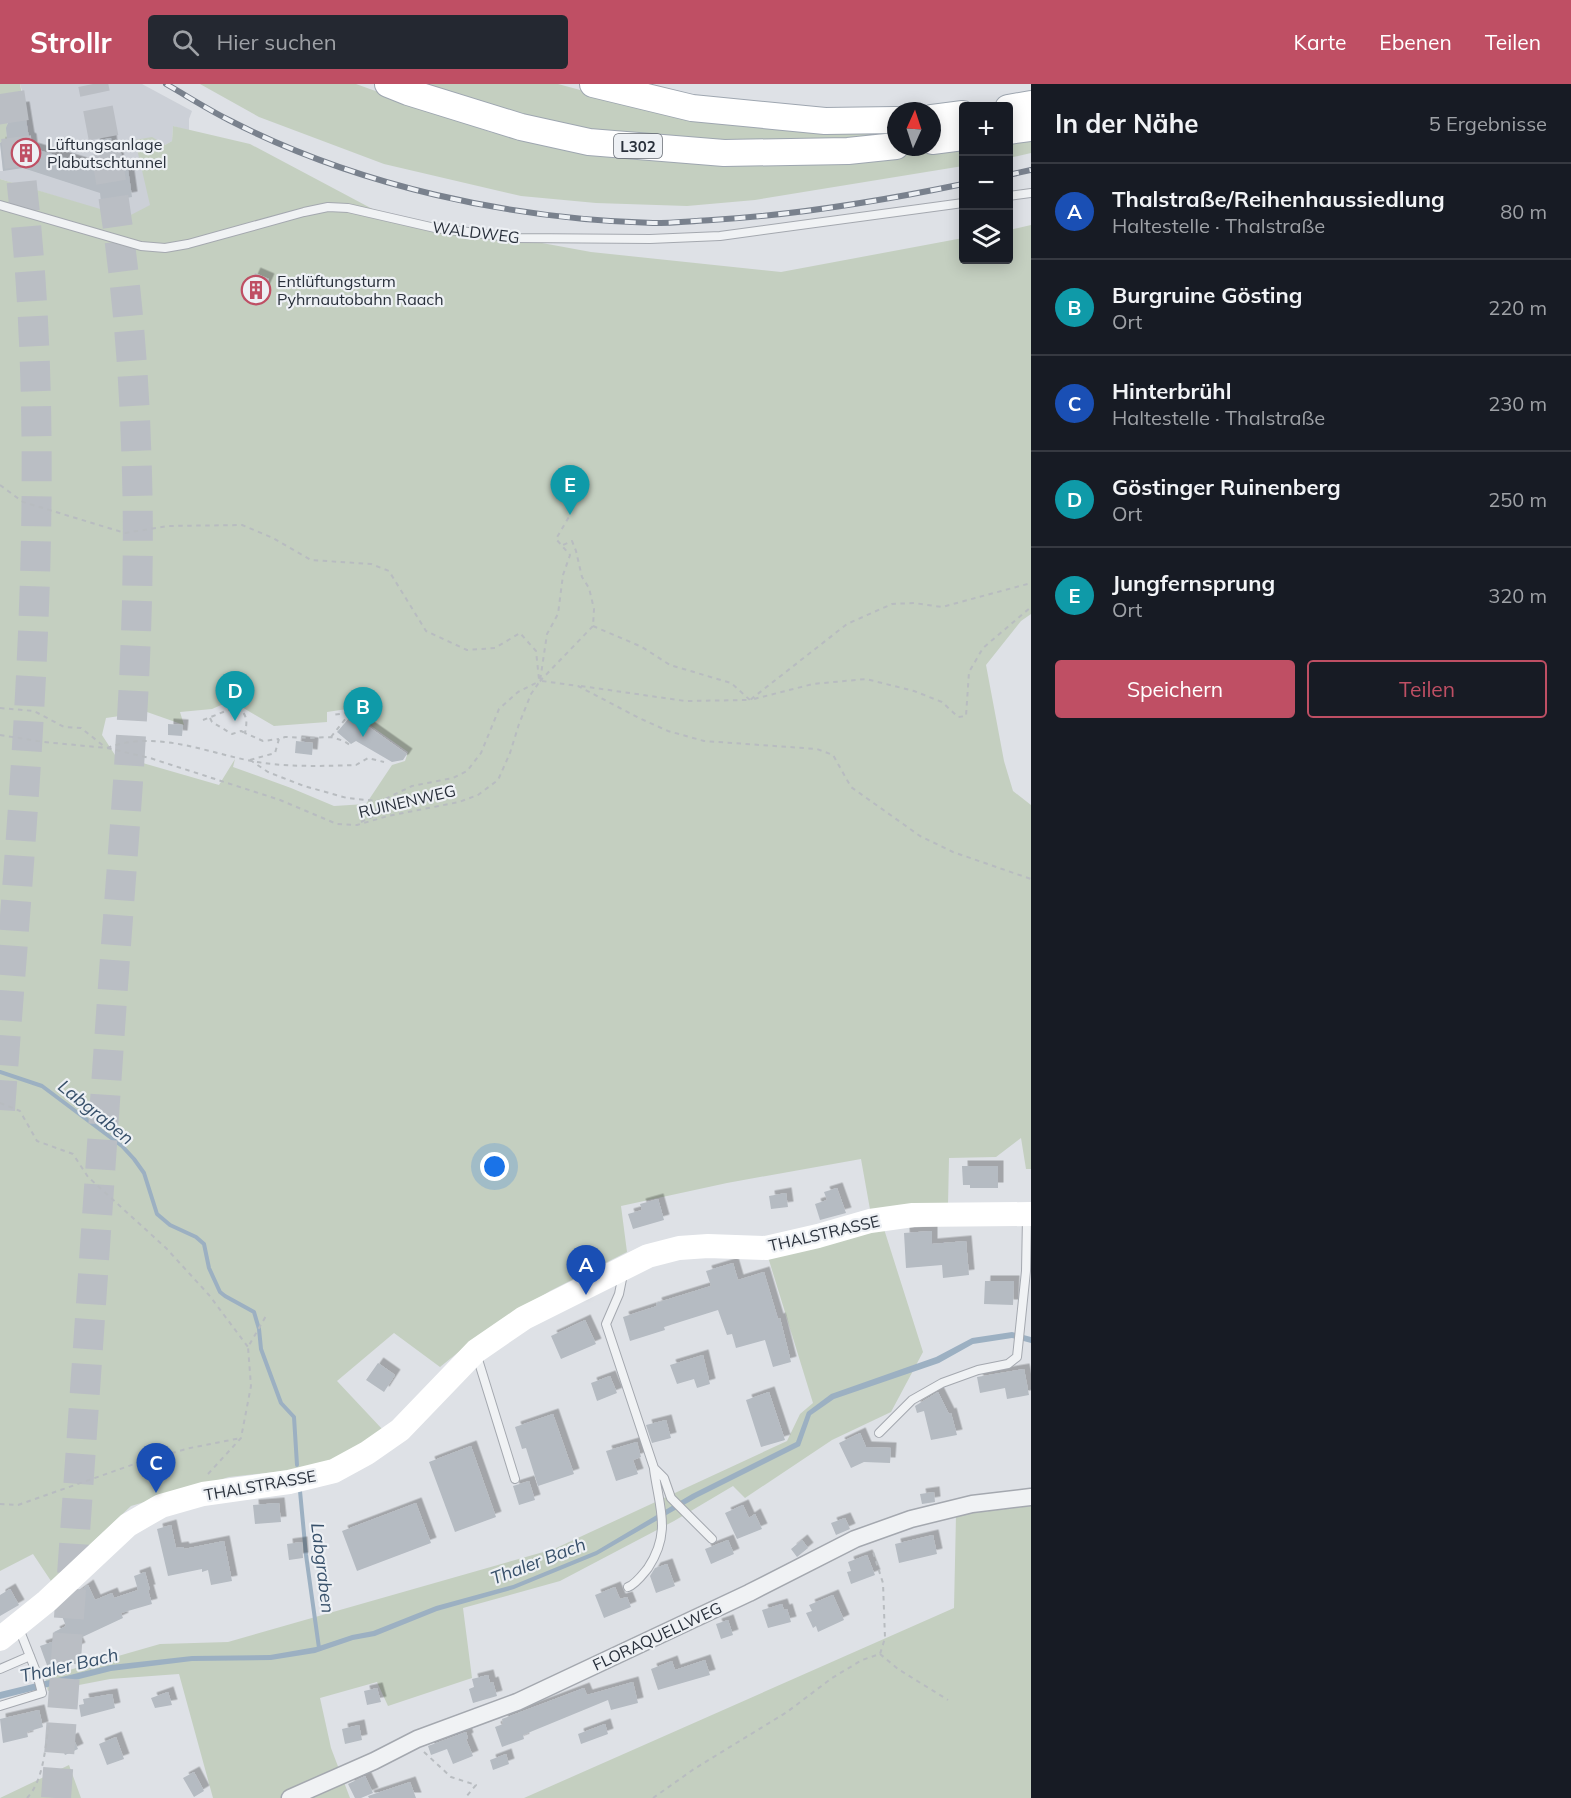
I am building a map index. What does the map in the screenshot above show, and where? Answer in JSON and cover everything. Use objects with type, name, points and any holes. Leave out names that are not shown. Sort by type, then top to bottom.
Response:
[{"type":"main road","name":"L302","points":[[388,84],[520,127],[589,141],[724,153],[848,152],[887,147]]},
{"type":"main road","points":[[592,84],[692,108],[825,121],[887,120]]},
{"type":"main road","points":[[1013,107],[1031,105]]},
{"type":"main road","points":[[941,117],[959,115]]},
{"type":"main road","points":[[1013,130],[1031,128]]},
{"type":"main road","points":[[941,140],[959,138]]},
{"type":"main road","name":"THALSTRASSE","points":[[9,1633],[47,1601],[128,1525],[161,1506],[203,1494],[312,1477],[334,1471],[367,1453],[400,1430],[476,1352],[524,1318],[648,1256],[679,1248],[708,1246],[766,1248],[870,1221],[913,1215],[1029,1214]]},
{"type":"street","name":"FLORAQUELLWEG","points":[[290,1798],[374,1761],[417,1739],[517,1702],[868,1534],[911,1518],[972,1504],[1031,1497]]},
{"type":"lane","points":[[1013,195],[1031,193]]},
{"type":"lane","name":"WALDWEG","points":[[0,205],[141,246],[165,248],[230,234],[328,207],[348,208],[435,228],[517,237],[650,239],[720,236],[959,204]]},
{"type":"lane","name":"THALSTRASSE","points":[[879,1433],[912,1400],[942,1383],[978,1370],[1008,1364],[1017,1357],[1029,1214]]},
{"type":"lane","points":[[624,1267],[619,1294],[606,1324],[654,1468],[664,1528],[656,1556],[632,1586],[628,1587]]},
{"type":"lane","points":[[476,1352],[515,1479]]},
{"type":"lane","points":[[654,1468],[664,1478],[671,1498],[712,1539]]},
{"type":"lane","points":[[657,1492],[668,1489]]},
{"type":"lane","name":"THALSTRASSE","points":[[0,1706],[42,1693],[30,1656],[9,1633]]},
{"type":"lane","points":[[0,1669],[30,1656]]},
{"type":"path","points":[[0,485],[24,502],[125,533],[168,526],[242,525],[273,538],[311,560],[370,564],[380,567],[388,571],[426,631],[467,650],[495,648],[520,633],[536,651],[540,681]]},
{"type":"path","points":[[540,681],[548,634],[558,614],[562,575],[570,555],[556,538],[570,515]]},
{"type":"path","points":[[250,759],[268,772],[303,786],[347,798],[381,801],[412,786],[453,778],[467,771],[481,753],[499,709],[518,692],[540,681],[593,626],[594,609],[589,588],[582,577],[576,550],[572,541],[562,546]]},
{"type":"path","points":[[750,700],[847,624],[892,604],[914,603],[942,607],[1031,583]]},
{"type":"path","points":[[540,681],[685,701],[750,700],[813,684],[866,679],[914,691],[942,702],[958,717],[966,716],[969,672],[983,648],[1031,607]]},
{"type":"path","points":[[593,626],[642,647],[670,665],[731,683],[750,700]]},
{"type":"path","name":"RUINENWEG","points":[[107,748],[150,758],[280,800],[337,824],[357,825],[388,816],[459,802],[478,795],[498,780],[531,694],[540,681]]},
{"type":"path","points":[[578,686],[639,718],[704,741],[817,748],[833,755],[851,787],[920,836],[953,852],[1031,879]]},
{"type":"path","points":[[0,708],[34,711],[64,727],[81,728],[107,748]]},
{"type":"path","points":[[203,720],[239,708],[247,718],[245,733]]},
{"type":"path","points":[[331,736],[347,717],[346,713],[332,715]]},
{"type":"path","points":[[210,718],[212,722],[232,734],[241,731],[263,741],[285,737],[331,736],[350,745]]},
{"type":"path","points":[[0,735],[107,748],[122,743],[162,740],[264,763],[356,765],[369,758],[384,762]]},
{"type":"path","points":[[250,759],[275,753],[279,739]]},
{"type":"path","points":[[357,825],[372,817],[381,801]]},
{"type":"path","points":[[0,1103],[20,1111],[37,1141],[73,1154],[88,1177],[166,1248],[209,1295],[248,1347],[251,1386],[241,1438],[205,1477]]},
{"type":"path","points":[[248,1347],[266,1316]]},
{"type":"path","points":[[0,1504],[18,1505],[143,1461],[190,1448],[241,1438]]},
{"type":"path","points":[[868,1534],[883,1583],[885,1638],[880,1654]]},
{"type":"path","points":[[880,1654],[898,1669],[948,1700]]},
{"type":"path","points":[[653,1798],[694,1769],[787,1712],[832,1678],[862,1660],[880,1654]]},
{"type":"path","points":[[27,1798],[32,1793],[43,1765],[49,1724]]},
{"type":"path","points":[[417,1739],[426,1755],[451,1777],[476,1785],[465,1798]]},
{"type":"shaded area","points":[[20,84],[142,84],[192,111],[189,131],[173,126],[172,141],[165,145],[150,206],[127,218],[0,179],[0,171],[3,171],[0,143],[7,139],[8,109],[24,97]]},
{"type":"green space","points":[[0,84],[20,84],[24,107],[8,109],[7,139],[0,143]]},
{"type":"green space","points":[[200,84],[356,84],[490,132],[615,158],[723,165],[821,161],[887,154],[941,156],[941,149],[959,147],[959,167],[755,200],[687,206],[596,203],[521,196],[384,164],[259,117]]},
{"type":"green space","points":[[420,84],[558,84],[658,111],[887,127],[887,138],[749,146],[609,133],[519,117]]},
{"type":"green space","points":[[173,126],[250,144],[380,213],[591,252],[781,272],[959,239],[959,264],[1013,264],[1013,229],[1031,225],[1031,614],[1021,621],[986,665],[1004,761],[1013,791],[1031,805],[1031,1169],[1026,1169],[1021,1138],[996,1157],[949,1158],[948,1205],[871,1215],[861,1159],[727,1183],[621,1206],[627,1252],[550,1291],[476,1338],[440,1367],[394,1333],[337,1381],[383,1430],[341,1457],[304,1469],[229,1477],[131,1506],[51,1581],[33,1554],[0,1571],[0,179],[127,217],[150,205],[135,140],[152,137],[165,145],[172,141]],"holes":[[[228,702],[235,703],[274,726],[327,722],[327,712],[347,709],[408,752],[405,761],[392,765],[366,804],[334,806],[233,767],[235,759],[219,785],[115,755],[102,735],[106,718],[147,712],[184,725],[180,712],[212,709]]]},
{"type":"green space","points":[[1031,137],[1031,153],[1013,157],[1013,139]]},
{"type":"green space","points":[[884,1229],[923,1352],[891,1412],[832,1440],[745,1498],[733,1486],[674,1521],[560,1581],[463,1608],[472,1678],[388,1706],[377,1682],[320,1698],[331,1748],[350,1798],[213,1798],[179,1674],[110,1679],[48,1691],[45,1677],[160,1644],[228,1642],[554,1549],[787,1441],[800,1414],[813,1403],[768,1257]]},
{"type":"green space","points":[[1031,1506],[1031,1798],[524,1798],[954,1608],[956,1515]]},
{"type":"green space","points":[[69,1765],[81,1798],[0,1798]]},
{"type":"water","points":[[1012,1332],[1031,1337],[1031,1343],[1012,1338],[973,1344],[939,1363],[834,1399],[811,1415],[800,1446],[696,1498],[597,1555],[514,1589],[437,1611],[375,1636],[353,1640],[315,1653],[271,1660],[192,1661],[111,1671],[0,1699],[0,1692],[111,1665],[192,1656],[270,1655],[316,1647],[352,1635],[373,1631],[436,1606],[513,1585],[596,1551],[692,1494],[796,1442],[807,1412],[831,1394],[936,1357],[972,1338]]},
{"type":"building","name":"Lüftungsanlage Plabutschtunnel","points":[[24,107],[32,148],[98,168],[94,141],[111,138],[112,150],[118,157],[119,167],[128,169],[132,197],[101,202],[100,193],[23,168],[3,171],[0,143],[7,139],[8,109]]},
{"type":"building","name":"Entlüftungsturm Pyhrnautobahn Raach","points":[[255,273],[269,279],[257,306],[243,300]]},
{"type":"building","points":[[352,715],[407,754],[403,760],[392,762],[356,741],[351,744],[337,732]]},
{"type":"building","points":[[168,724],[183,725],[182,736],[168,735]]},
{"type":"building","points":[[296,741],[313,743],[312,755],[295,753]]},
{"type":"building","points":[[962,1166],[998,1166],[998,1188],[970,1188],[970,1185],[963,1185]]},
{"type":"building","points":[[837,1188],[846,1213],[820,1220],[815,1204],[827,1200],[824,1192]]},
{"type":"building","points":[[786,1193],[788,1207],[771,1209],[769,1196]]},
{"type":"building","points":[[658,1199],[664,1220],[633,1229],[628,1214],[642,1210],[640,1204]]},
{"type":"building","points":[[932,1231],[932,1244],[966,1241],[969,1275],[943,1278],[942,1265],[906,1268],[904,1233]]},
{"type":"building","points":[[733,1263],[738,1280],[764,1272],[778,1319],[780,1318],[791,1362],[773,1367],[765,1340],[736,1348],[732,1334],[727,1335],[718,1310],[664,1327],[665,1330],[630,1341],[623,1317],[657,1306],[656,1303],[711,1286],[706,1271]]},
{"type":"building","points":[[985,1281],[1014,1281],[1013,1305],[984,1304]]},
{"type":"building","points":[[585,1320],[596,1344],[561,1359],[551,1336]]},
{"type":"building","points":[[703,1355],[710,1384],[697,1388],[694,1379],[677,1384],[670,1365]]},
{"type":"building","points":[[378,1363],[395,1375],[384,1392],[366,1380]]},
{"type":"building","points":[[1024,1369],[1029,1395],[1007,1399],[1005,1388],[980,1393],[977,1377]]},
{"type":"building","points":[[610,1376],[617,1393],[597,1401],[591,1383]]},
{"type":"building","points":[[769,1392],[785,1440],[761,1447],[746,1400]]},
{"type":"building","points":[[938,1392],[949,1414],[951,1413],[957,1435],[931,1440],[924,1411],[917,1413],[915,1406]]},
{"type":"building","points":[[553,1414],[574,1474],[538,1486],[526,1448],[522,1449],[515,1427]]},
{"type":"building","points":[[666,1420],[671,1438],[652,1443],[646,1425]]},
{"type":"building","points":[[860,1433],[866,1447],[891,1448],[890,1463],[864,1462],[851,1468],[839,1443]]},
{"type":"building","points":[[637,1442],[641,1457],[633,1460],[638,1474],[616,1481],[606,1451]]},
{"type":"building","points":[[471,1446],[496,1517],[455,1532],[429,1462]]},
{"type":"building","points":[[529,1481],[535,1500],[519,1505],[513,1486]]},
{"type":"building","points":[[934,1492],[935,1502],[922,1504],[920,1494]]},
{"type":"building","points":[[279,1503],[281,1522],[255,1524],[253,1505]]},
{"type":"building","points":[[416,1503],[431,1543],[357,1571],[342,1531]]},
{"type":"building","points":[[743,1505],[749,1518],[755,1514],[762,1529],[737,1539],[725,1513]]},
{"type":"building","points":[[845,1518],[850,1529],[836,1535],[831,1523]]},
{"type":"building","points":[[171,1525],[176,1548],[183,1547],[184,1549],[224,1541],[232,1581],[211,1585],[208,1570],[202,1572],[202,1569],[168,1576],[157,1529]]},
{"type":"building","points":[[933,1535],[937,1554],[899,1563],[895,1544]]},
{"type":"building","points":[[728,1540],[734,1554],[711,1564],[705,1549]]},
{"type":"building","points":[[802,1540],[808,1548],[797,1557],[791,1549]]},
{"type":"building","points":[[302,1542],[303,1558],[289,1560],[287,1544]]},
{"type":"building","points":[[867,1555],[875,1575],[851,1584],[847,1572],[851,1571],[848,1562]]},
{"type":"building","points":[[667,1564],[675,1586],[656,1593],[650,1576],[655,1568]]},
{"type":"building","points":[[145,1572],[152,1604],[121,1613],[123,1618],[76,1640],[80,1648],[56,1658],[58,1666],[48,1668],[40,1646],[58,1640],[54,1632],[66,1626],[59,1609],[76,1601],[73,1596],[88,1585],[95,1600],[112,1593],[114,1598],[138,1590],[134,1576]]},
{"type":"building","points":[[615,1587],[620,1599],[627,1597],[631,1607],[604,1618],[595,1595]]},
{"type":"building","points":[[10,1589],[19,1605],[0,1616],[0,1595]]},
{"type":"building","points":[[833,1595],[844,1620],[818,1632],[816,1626],[813,1628],[806,1613],[812,1611],[809,1605]]},
{"type":"building","points":[[782,1604],[784,1610],[787,1609],[791,1622],[768,1628],[762,1610]]},
{"type":"building","points":[[728,1620],[733,1635],[721,1639],[716,1624]]},
{"type":"building","points":[[705,1660],[710,1675],[658,1690],[651,1669],[672,1661],[675,1670]]},
{"type":"building","points":[[488,1675],[490,1683],[493,1682],[497,1696],[473,1703],[469,1689],[474,1687],[472,1679]]},
{"type":"building","points":[[633,1682],[638,1703],[611,1710],[608,1700],[523,1735],[524,1739],[502,1747],[495,1727],[503,1724],[502,1719],[584,1688],[587,1695]]},
{"type":"building","points":[[377,1688],[381,1702],[367,1705],[364,1691]]},
{"type":"building","points":[[168,1692],[172,1705],[155,1708],[151,1698]]},
{"type":"building","points":[[112,1694],[115,1708],[81,1717],[79,1705],[84,1704],[83,1699]]},
{"type":"building","points":[[39,1710],[43,1727],[27,1732],[28,1737],[3,1743],[0,1719]]},
{"type":"building","points":[[605,1724],[608,1734],[581,1744],[578,1734]]},
{"type":"building","points":[[359,1725],[362,1740],[345,1744],[342,1729]]},
{"type":"building","points":[[466,1732],[468,1738],[466,1739],[473,1756],[453,1764],[447,1749],[431,1755],[428,1746]]},
{"type":"building","points":[[116,1737],[124,1759],[107,1765],[99,1744]]},
{"type":"building","points":[[73,1738],[78,1749],[65,1755],[60,1744]]},
{"type":"building","points":[[506,1754],[509,1764],[493,1770],[490,1760]]},
{"type":"building","points":[[194,1772],[204,1791],[194,1797],[183,1778]]},
{"type":"building","points":[[365,1776],[373,1793],[355,1798],[348,1784]]},
{"type":"building","points":[[410,1782],[416,1798],[369,1798],[368,1796]]},
{"type":"waterway","name":"Labgraben","points":[[0,1072],[42,1086],[122,1146],[144,1173],[157,1214],[170,1225],[196,1237],[204,1244],[209,1268],[220,1292],[254,1312],[261,1349],[281,1403],[294,1417],[297,1465]]},
{"type":"waterway","name":"Labgraben","points":[[300,1491],[319,1648]]},
{"type":"tunnel","points":[[0,1110],[28,725],[37,468],[34,340],[25,211],[8,84]]},
{"type":"tunnel","points":[[56,1798],[127,800],[137,586],[138,515],[131,353],[117,218],[93,84]]},
{"type":"railway","points":[[166,84],[229,120],[329,163],[382,181],[435,195],[544,214],[653,223],[744,218],[839,206],[959,185]]},
{"type":"railway","points":[[1013,174],[1031,170]]},
{"type":"place","name":"Lüftungsanlage Plabutschtunnel","points":[[26,153]]},
{"type":"place","name":"Entlüftungsturm Pyhrnautobahn Raach","points":[[256,290]]},
{"type":"place","name":"Jungfernsprung","points":[[570,515]]},
{"type":"place","name":"Göstinger Ruinenberg","points":[[235,721]]},
{"type":"place","name":"Burgruine Gösting","points":[[363,737]]},
{"type":"place","name":"Thalstraße/Reihenhaussiedlung","points":[[586,1295]]},
{"type":"place","name":"Hinterbrühl","points":[[156,1493]]},
{"type":"water label","name":"Thaler Bach","points":[[538,1561]]},
{"type":"water label","name":"Thaler Bach","points":[[69,1665]]}]
